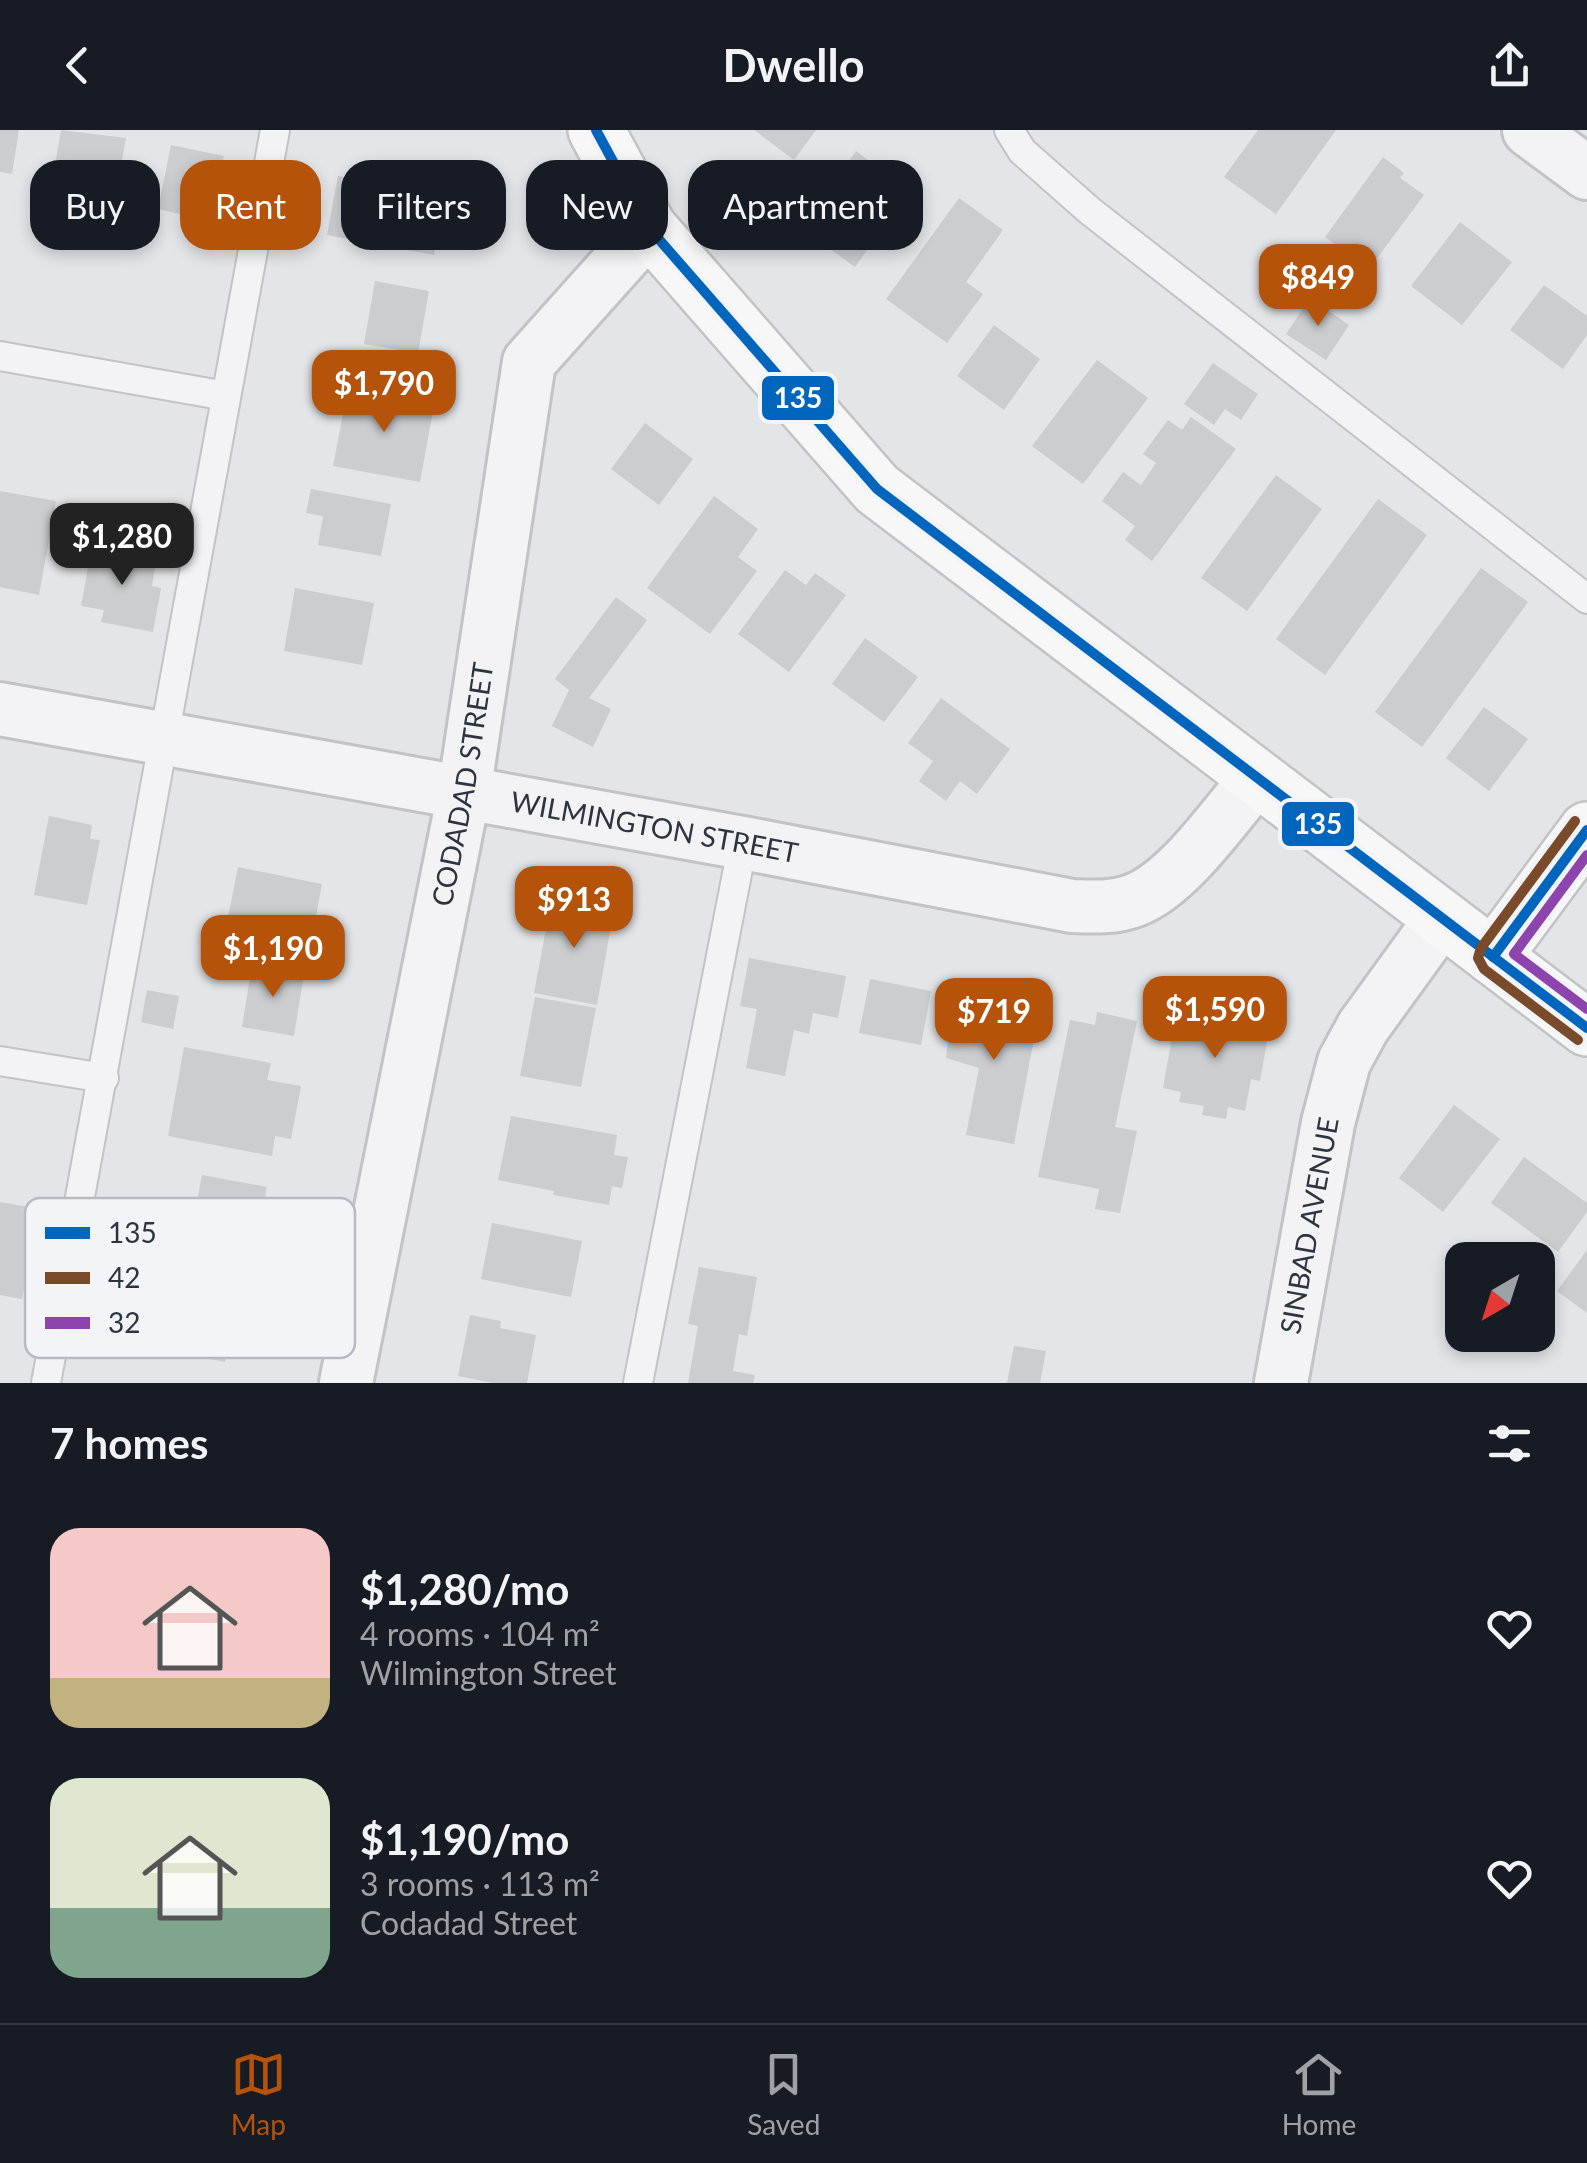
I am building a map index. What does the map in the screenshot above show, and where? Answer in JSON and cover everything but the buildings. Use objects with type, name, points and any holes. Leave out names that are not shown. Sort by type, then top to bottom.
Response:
[{"type":"street","points":[[596,130],[613,160]]},
{"type":"street","points":[[1529,130],[1587,174]]},
{"type":"street","points":[[668,249],[877,489],[1587,1028]]},
{"type":"street","name":"CODADAD STREET","points":[[355,1338],[464,793],[529,362],[630,250]]},
{"type":"street","name":"WILMINGTON STREET","points":[[0,709],[744,842],[1072,906],[1116,906],[1134,901],[1168,882],[1257,778]]},
{"type":"street","points":[[1494,957],[1587,830]]},
{"type":"street","name":"SINBAD AVENUE","points":[[1281,1383],[1328,1123],[1344,1062],[1363,1027],[1442,918]]},
{"type":"street","name":"CODADAD STREET","points":[[346,1383],[351,1358]]},
{"type":"lane","points":[[81,1198],[276,130]]},
{"type":"lane","points":[[1009,130],[1022,151],[1090,211],[1587,599]]},
{"type":"lane","points":[[0,356],[226,396]]},
{"type":"lane","points":[[638,1383],[744,842]]},
{"type":"lane","points":[[0,1061],[104,1078]]},
{"type":"lane","points":[[46,1383],[51,1358]]},
{"type":"transit line","name":"135","points":[[596,130],[649,228],[877,489],[1587,1028]]},
{"type":"transit line","name":"42","points":[[1575,821],[1481,948],[1478,958],[1484,969],[1578,1040]]},
{"type":"transit line","name":"135","points":[[1493,957],[1587,830]]},
{"type":"transit line","name":"32","points":[[1587,855],[1514,954],[1587,1009]]}]
